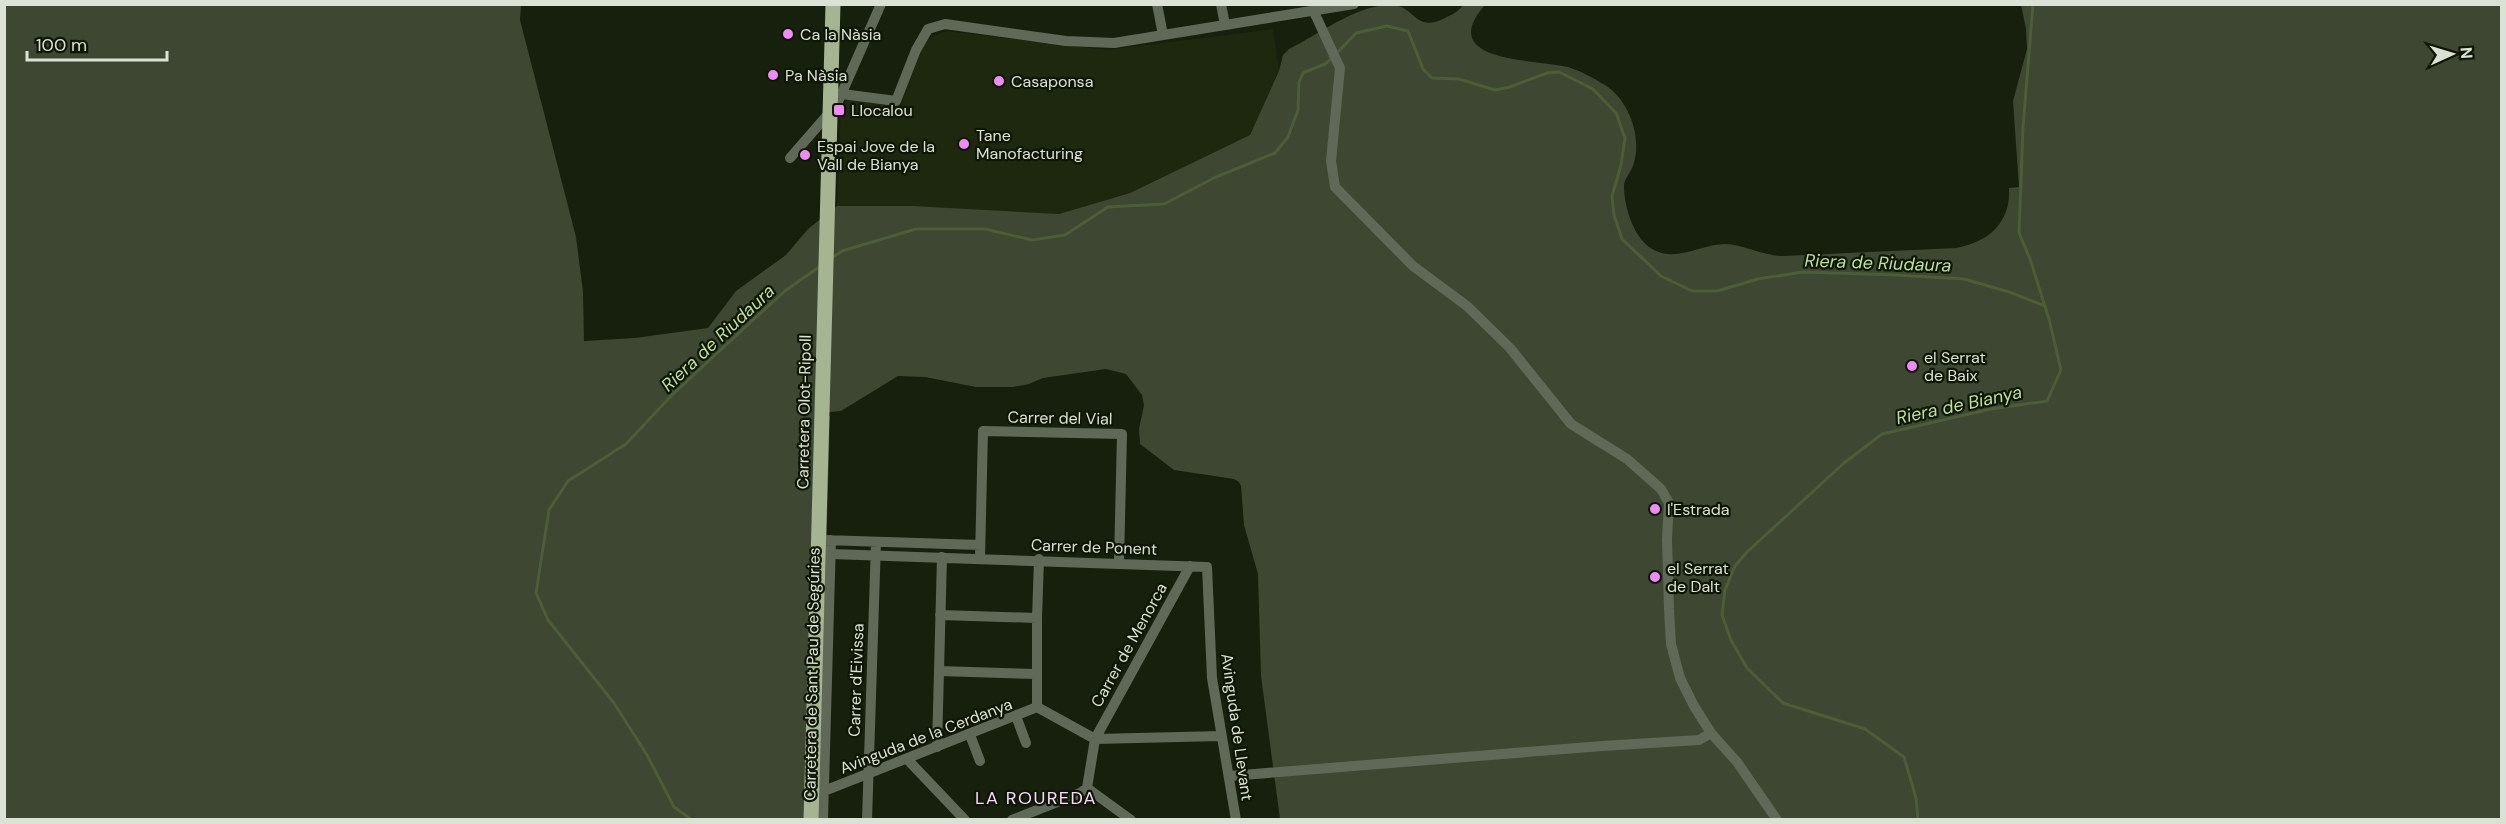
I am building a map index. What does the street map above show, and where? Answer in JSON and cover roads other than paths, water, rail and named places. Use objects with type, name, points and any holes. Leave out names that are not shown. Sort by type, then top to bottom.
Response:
[{"type":"main road","name":"Carretera Olot-Ripoll","points":[[811,819],[830,540],[824,301],[829,113],[836,94],[833,4]]},
{"type":"street","points":[[881,4],[836,94],[896,100],[916,50],[928,29],[945,24],[1066,40],[1114,43],[1297,15],[1353,4]]},
{"type":"street","points":[[1157,4],[1163,35]]},
{"type":"street","points":[[1221,4],[1225,25]]},
{"type":"street","points":[[1314,12],[1340,68],[1331,161],[1335,187],[1413,266],[1467,306],[1510,348],[1571,424],[1628,459],[1661,489],[1669,502],[1667,560],[1671,644],[1680,678],[1711,733],[1737,762],[1777,819]]},
{"type":"street","points":[[790,158],[829,113]]},
{"type":"street","name":"Carrer del Vial","points":[[980,545],[983,431],[1122,434],[1119,562]]},
{"type":"street","points":[[830,540],[980,545],[980,558]]},
{"type":"street","name":"Carretera de Sant Pau de Segúries","points":[[823,819],[830,540]]},
{"type":"street","name":"Carrer d'Eivissa","points":[[867,819],[876,542]]},
{"type":"street","name":"Carrer de Ponent","points":[[831,554],[1039,559],[1207,567]]},
{"type":"street","points":[[937,747],[942,557]]},
{"type":"street","points":[[1039,559],[1036,618],[1037,707],[1095,739],[1221,736]]},
{"type":"street","name":"Carrer de Menorca","points":[[1087,788],[1095,739],[1190,566]]},
{"type":"street","name":"Avinguda de Llevant","points":[[1207,567],[1212,678],[1236,819]]},
{"type":"street","points":[[940,615],[1036,618]]},
{"type":"street","points":[[939,671],[1036,674]]},
{"type":"street","name":"Avinguda de la Cerdanya","points":[[824,791],[1037,707]]},
{"type":"street","points":[[1016,717],[1026,743]]},
{"type":"street","points":[[1230,776],[1699,740],[1711,733]]},
{"type":"street","points":[[970,735],[980,761]]},
{"type":"street","points":[[907,759],[962,818]]},
{"type":"street","points":[[1012,819],[1080,794],[1087,788],[1131,819]]},
{"type":"waterway","name":"Riera de Bianya","points":[[1918,820],[1916,798],[1904,757],[1865,729],[1783,703],[1747,668],[1731,640],[1722,615],[1725,590],[1735,566],[1747,552],[1844,463],[1882,434],[1991,409],[2047,401],[2061,370],[2049,319],[2030,259],[2019,233],[2023,128],[2033,4]]},
{"type":"waterway","name":"Riera de Riudaura","points":[[1337,53],[1356,33],[1387,26],[1408,31],[1423,69],[1432,78],[1459,79],[1495,90],[1510,87],[1547,73],[1559,72],[1593,89],[1616,113],[1625,138],[1621,165],[1612,196],[1614,215],[1622,239],[1661,276],[1692,291],[1717,291],[1758,279],[1803,272],[1896,275],[1964,279],[2009,292],[2045,306]]},
{"type":"waterway","name":"Riera de Riudaura","points":[[832,258],[842,251],[916,229],[985,229],[1032,240],[1065,235],[1108,207],[1164,204],[1216,177],[1275,153],[1288,137],[1298,110],[1299,82],[1303,73],[1325,64],[1332,58]]},
{"type":"waterway","name":"Riera de Riudaura","points":[[692,820],[674,807],[647,755],[614,703],[548,620],[536,593],[549,510],[568,481],[626,444],[671,396],[755,318],[785,291],[822,265]]},
{"type":"place","name":"Ca la Nàsia","points":[[788,34]]},
{"type":"place","name":"Pa Nàsia","points":[[773,75]]},
{"type":"place","name":"Casaponsa","points":[[999,81]]},
{"type":"place","name":"Llocalou","points":[[839,110]]},
{"type":"place","name":"Tane Manofacturing","points":[[964,144]]},
{"type":"place","name":"Espai Jove de la Vall de Bianya","points":[[805,155]]},
{"type":"place","name":"el Serrat de Baix","points":[[1912,366]]},
{"type":"place","name":"l'Estrada","points":[[1655,509]]},
{"type":"place","name":"el Serrat de Dalt","points":[[1655,577]]},
{"type":"district","name":"LA ROUREDA","points":[[1036,798]]}]
